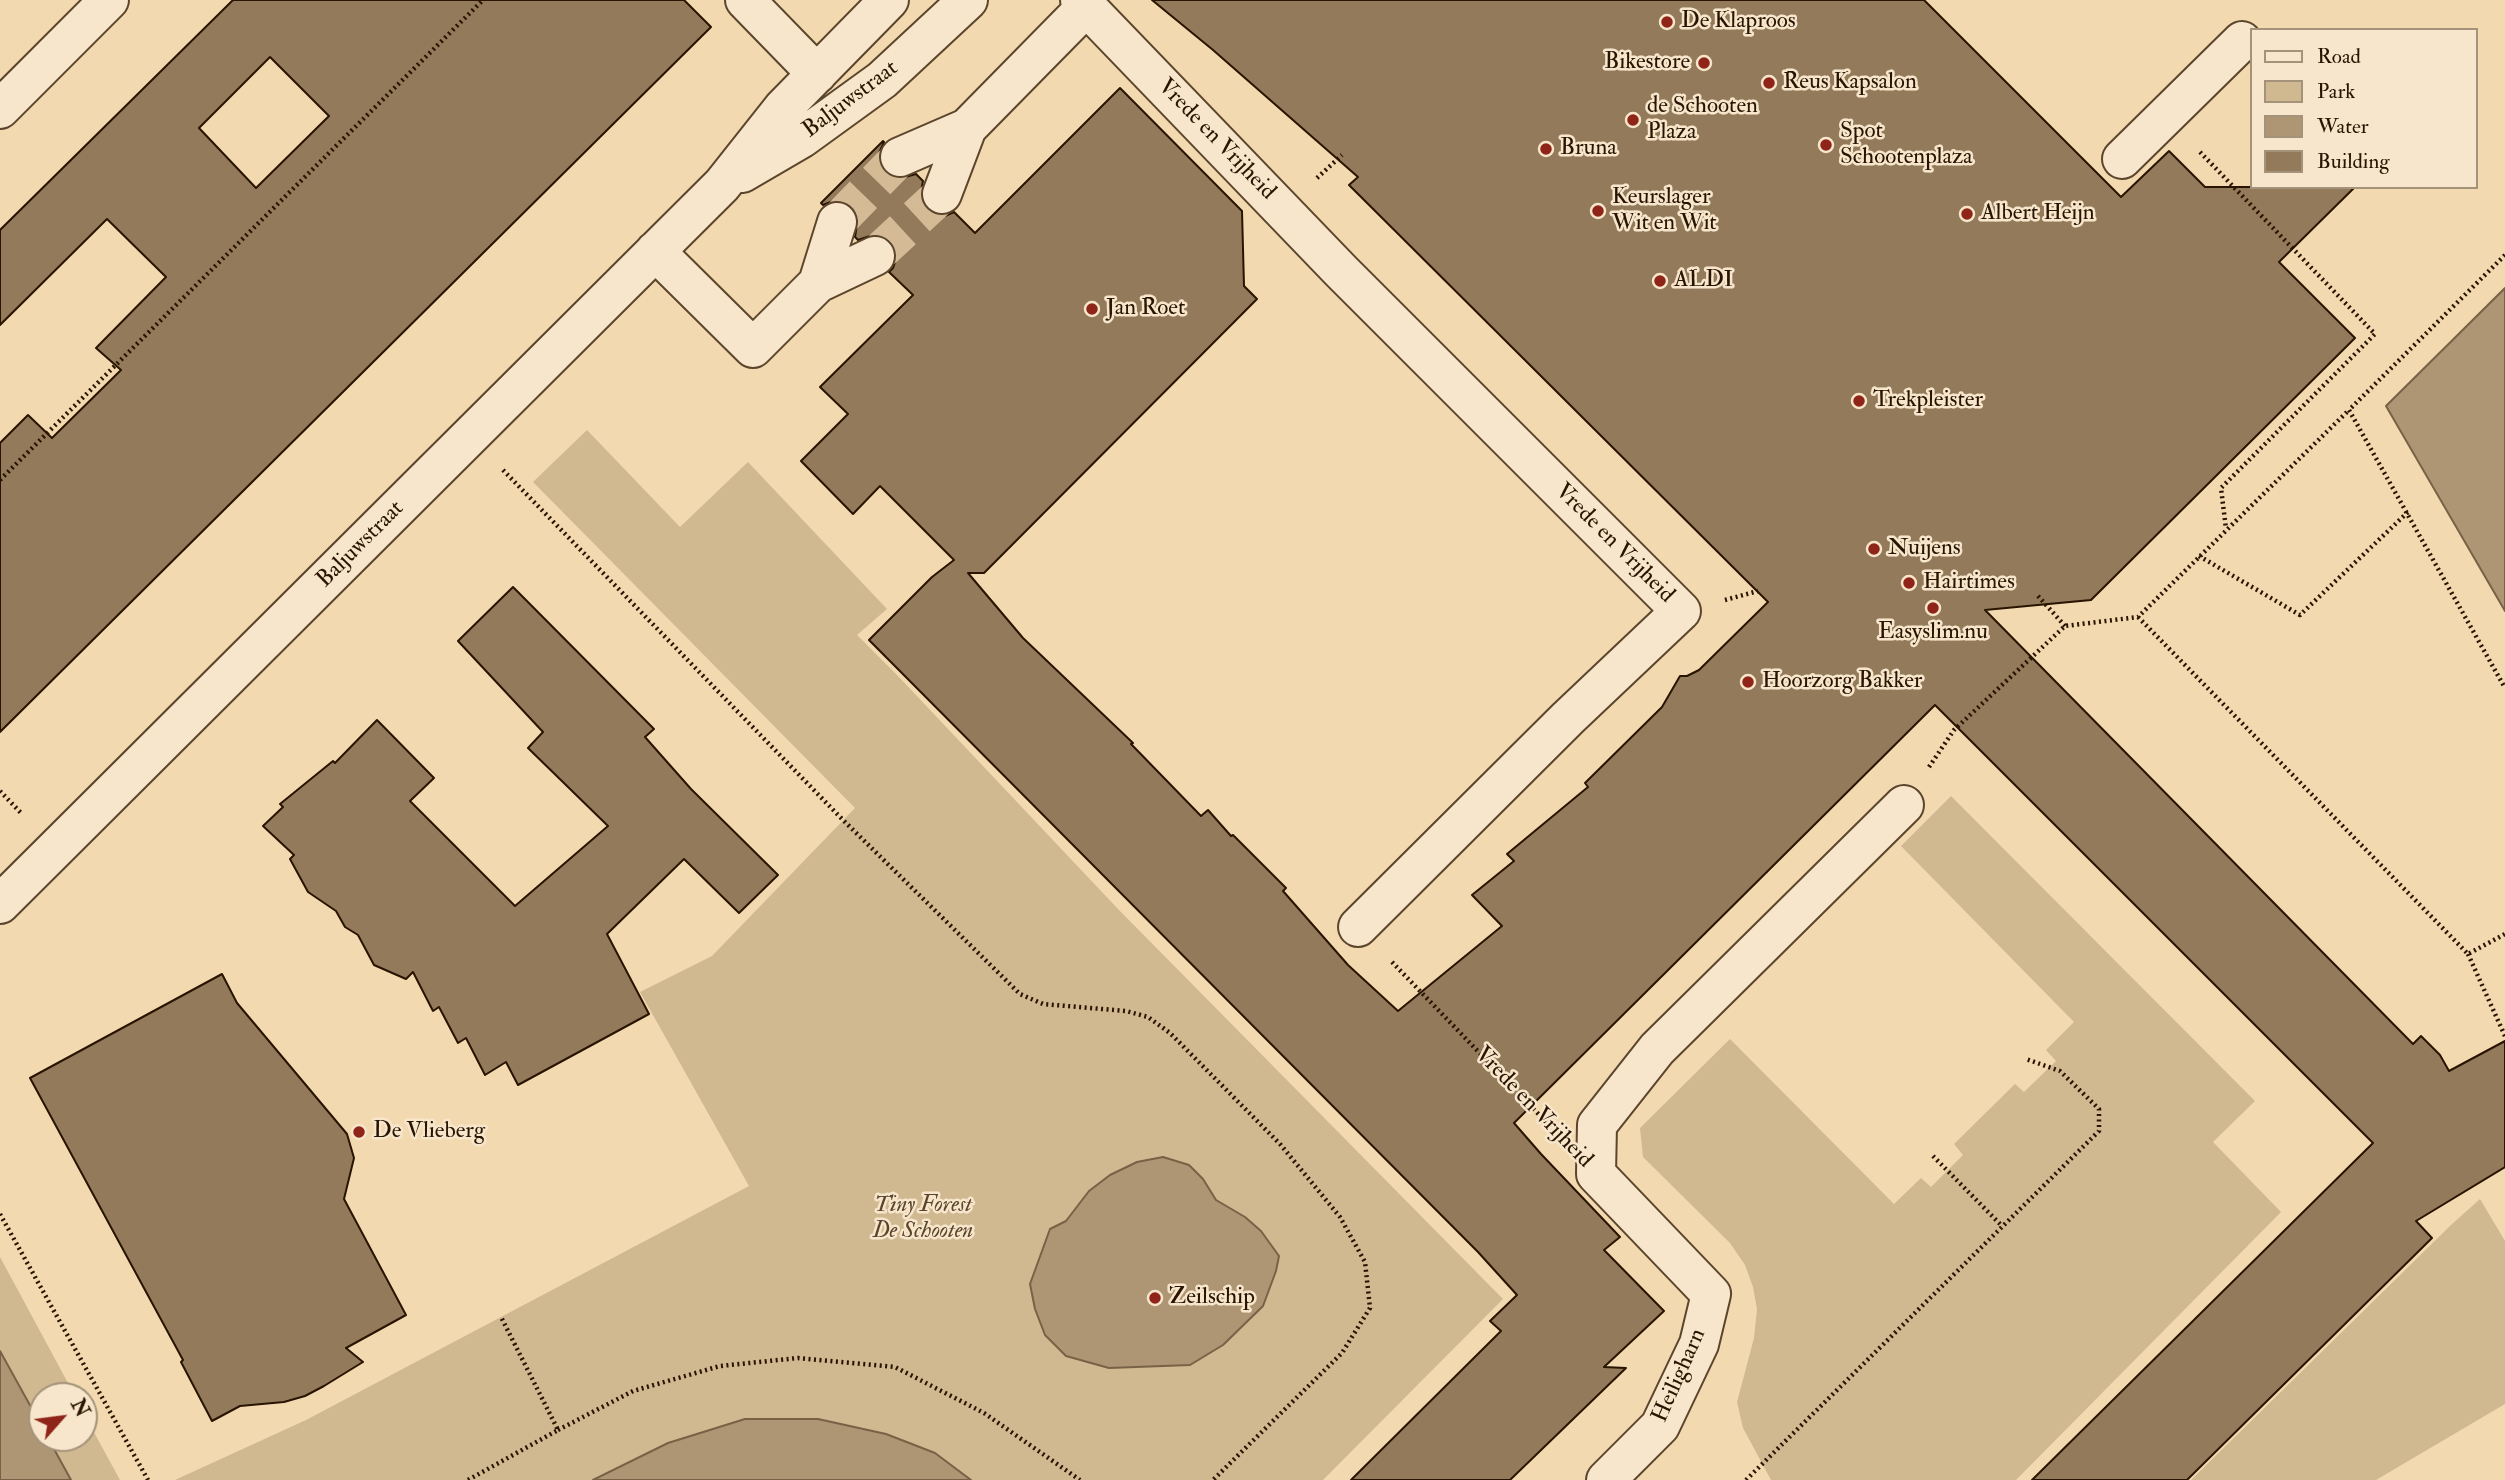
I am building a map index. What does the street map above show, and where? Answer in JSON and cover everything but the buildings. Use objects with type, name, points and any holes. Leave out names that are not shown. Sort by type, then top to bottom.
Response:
[{"type":"street","points":[[0,109],[109,0]]},
{"type":"street","points":[[746,0],[817,74]]},
{"type":"street","name":"Baljuwstraat","points":[[0,904],[722,185],[783,108],[890,0]]},
{"type":"street","name":"Baljuwstraat","points":[[722,185],[802,138],[883,80],[968,0]]},
{"type":"street","points":[[942,194],[967,128],[1083,3]]},
{"type":"street","name":"Vrede en Vrijheid","points":[[1083,3],[1341,271],[1681,611],[1568,718],[1358,927]]},
{"type":"street","points":[[2122,159],[2242,41]]},
{"type":"street","points":[[900,157],[967,128]]},
{"type":"street","points":[[818,283],[837,222]]},
{"type":"street","points":[[655,251],[752,348],[818,283],[875,256]]},
{"type":"street","name":"Vrede en Vrijheid","points":[[1711,1294],[1596,1174],[1597,1125],[1657,1049],[1904,805]]},
{"type":"street","name":"Heiligharn","points":[[1606,1480],[1660,1426],[1699,1344],[1711,1294]]},
{"type":"path","points":[[0,480],[482,0]]},
{"type":"path","points":[[2166,116],[2375,334],[2221,488],[2226,529]]},
{"type":"path","points":[[1904,805],[1954,730],[2064,625],[2138,617],[2505,255]]},
{"type":"path","points":[[2349,410],[2505,688]]},
{"type":"path","points":[[471,436],[843,820],[1020,994],[1042,1004],[1126,1012],[1148,1017],[1170,1033],[1280,1144],[1340,1217],[1365,1262],[1370,1308],[1342,1353],[1213,1480]]},
{"type":"path","points":[[2199,556],[2300,615],[2408,512]]},
{"type":"path","points":[[2038,596],[2064,625]]},
{"type":"path","points":[[2138,617],[2468,954],[2505,1036]]},
{"type":"path","name":"Vrede en Vrijheid","points":[[1358,927],[1596,1174]]},
{"type":"path","points":[[2468,954],[2505,934]]},
{"type":"path","points":[[1746,1480],[2099,1131],[2099,1109],[2070,1080],[2060,1071],[2025,1059]]},
{"type":"path","points":[[1933,1156],[2003,1226]]},
{"type":"path","points":[[0,1214],[148,1480]]},
{"type":"path","points":[[501,1317],[558,1430]]},
{"type":"path","points":[[468,1480],[633,1391],[720,1366],[798,1358],[895,1367],[984,1413],[1080,1480]]},
{"type":"green space","name":"Tiny Forest De Schooten","points":[[587,430],[680,527],[748,462],[887,609],[857,635],[1118,909],[1503,1299],[1323,1480],[971,1480],[935,1453],[886,1434],[818,1419],[745,1419],[668,1443],[593,1480],[175,1480],[306,1420],[749,1186],[640,992],[712,956],[855,808],[533,482]],"holes":[[[1163,1157],[1203,1179],[1216,1201],[1245,1217],[1261,1231],[1279,1256],[1149,1366],[1109,1368],[1067,1356],[1061,1350],[1050,1229],[1066,1221],[1089,1191],[1110,1175],[1137,1162]]]},
{"type":"green space","points":[[1951,796],[2255,1101],[2213,1142],[2281,1212],[2016,1480],[1771,1480],[1743,1428],[1737,1402],[1754,1338],[1757,1309],[1745,1265],[1730,1243],[1643,1157],[1640,1128],[1730,1039],[1894,1204],[1921,1178],[1931,1187],[1963,1155],[1954,1144],[2015,1084],[2024,1092],[2056,1061],[2046,1050],[2074,1022],[1901,846]]},
{"type":"green space","points":[[2480,1199],[2505,1241],[2505,1404],[2376,1480],[2191,1480],[2451,1225]]},
{"type":"green space","points":[[0,1257],[67,1382],[28,1382],[28,1401],[0,1350]]},
{"type":"green space","points":[[98,1440],[120,1480],[71,1480],[56,1452],[98,1452]]},
{"type":"water","points":[[2505,288],[2505,611],[2386,406]]},
{"type":"water","points":[[1163,1157],[1189,1165],[1203,1179],[1216,1200],[1245,1217],[1261,1231],[1279,1256],[1263,1306],[1223,1345],[1190,1365],[1109,1368],[1066,1356],[1045,1335],[1035,1309],[1030,1284],[1050,1229],[1066,1221],[1089,1191],[1110,1175],[1137,1162]]},
{"type":"water","points":[[0,1351],[28,1402],[28,1452],[56,1452],[71,1480],[0,1480]]},
{"type":"water","points":[[745,1419],[818,1419],[886,1434],[935,1453],[971,1480],[593,1480],[668,1443]]},
{"type":"tunnel","points":[[837,222],[900,157]]},
{"type":"tunnel","points":[[875,256],[942,194]]},
{"type":"place","name":"De Klaproos","points":[[1667,22]]},
{"type":"place","name":"Bikestore","points":[[1704,63]]},
{"type":"place","name":"Reus Kapsalon","points":[[1769,83]]},
{"type":"place","name":"de Schooten Plaza","points":[[1633,120]]},
{"type":"place","name":"Spot Schootenplaza","points":[[1826,145]]},
{"type":"place","name":"Bruna","points":[[1546,149]]},
{"type":"place","name":"Keurslager Wit en Wit","points":[[1598,211]]},
{"type":"place","name":"Albert Heijn","points":[[1967,214]]},
{"type":"place","name":"ALDI","points":[[1660,281]]},
{"type":"place","name":"Jan Roet","points":[[1092,309]]},
{"type":"place","name":"Trekpleister","points":[[1859,401]]},
{"type":"place","name":"Nuijens","points":[[1874,549]]},
{"type":"place","name":"Hairtimes","points":[[1909,583]]},
{"type":"place","name":"Easyslim.nu","points":[[1933,608]]},
{"type":"place","name":"Hoorzorg Bakker","points":[[1748,682]]},
{"type":"place","name":"De Vlieberg","points":[[359,1132]]},
{"type":"place","name":"Zeilschip","points":[[1155,1298]]}]
